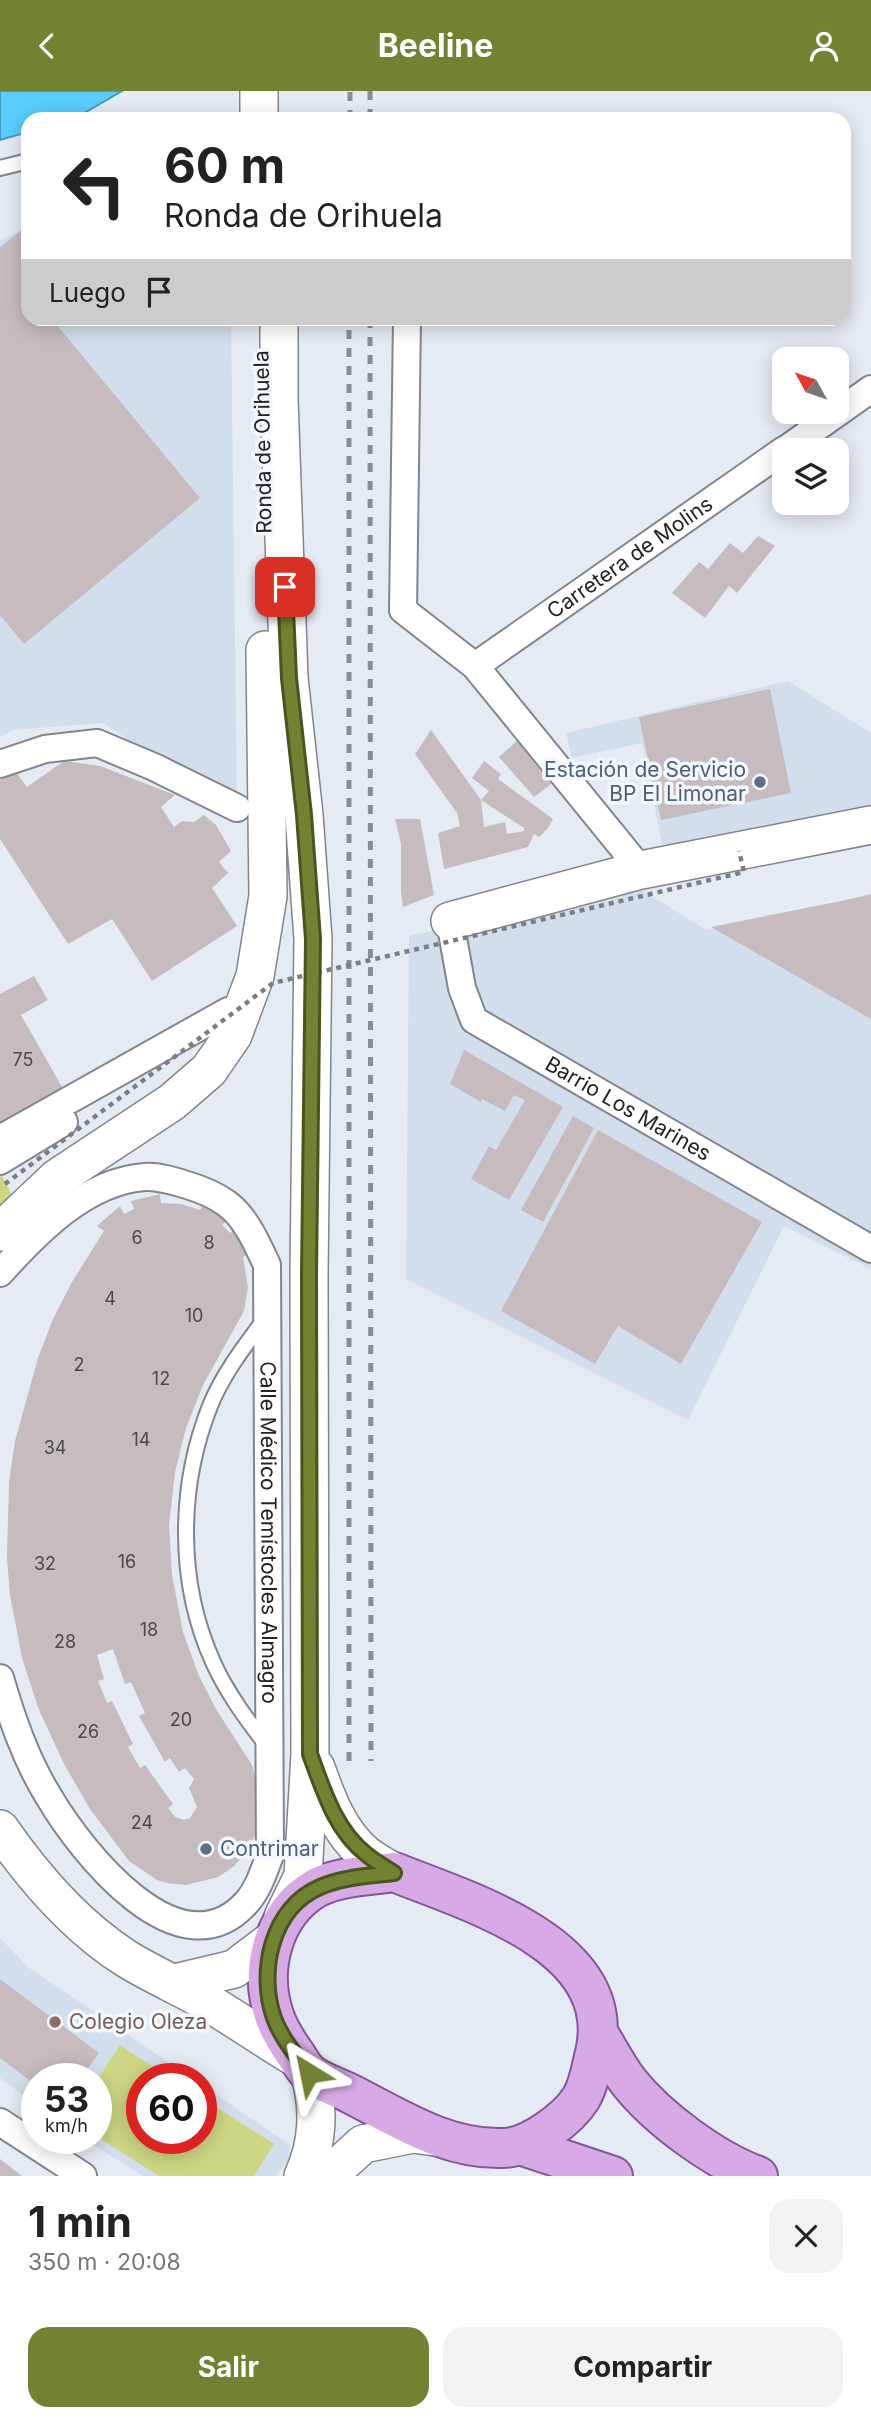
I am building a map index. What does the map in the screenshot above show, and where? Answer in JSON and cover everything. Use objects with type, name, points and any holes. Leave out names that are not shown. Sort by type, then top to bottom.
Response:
[{"type":"main road","points":[[259,91],[259,112]]},
{"type":"main road","points":[[278,91],[278,112]]},
{"type":"main road","name":"Ronda de Orihuela","points":[[261,326],[264,576],[277,726],[292,833],[313,939]]},
{"type":"main road","name":"Ronda de Orihuela","points":[[279,326],[279,400],[289,678],[304,815],[313,939],[309,1274],[310,1754],[303,1876],[279,1928]]},
{"type":"main road","points":[[0,1232],[57,1178],[172,1102],[209,1070],[233,1035],[255,976],[268,896],[264,576]]},
{"type":"main road","points":[[450,921],[641,870],[871,824]]},
{"type":"main road","name":"Ronda de Orihuela","points":[[310,1754],[330,1807],[342,1827],[365,1854],[394,1873]]},
{"type":"main road","points":[[0,1829],[58,1902],[124,1957],[150,1973],[174,1983],[304,2066],[435,2137]]},
{"type":"main road","points":[[174,1983],[234,1969],[279,1928],[298,1901],[318,1887],[340,1880],[394,1873],[515,1922],[567,1959],[586,1985],[599,2034],[628,2081],[663,2116],[699,2145],[737,2168],[758,2176]]},
{"type":"main road","points":[[279,1928],[268,1964],[274,2018],[304,2066],[315,2092],[313,2155],[303,2176]]},
{"type":"main road","points":[[332,2176],[339,2165],[363,2144],[413,2134],[435,2137],[464,2146],[506,2148],[520,2145],[558,2123],[575,2108],[586,2091],[599,2034]]},
{"type":"main road","points":[[520,2145],[613,2176]]},
{"type":"street","points":[[407,326],[402,610],[475,666],[641,870]]},
{"type":"street","name":"Carretera de Molins","points":[[801,438],[871,389]]},
{"type":"street","name":"Carretera de Molins","points":[[475,666],[772,458]]},
{"type":"street","points":[[0,764],[45,749],[97,743],[237,808]]},
{"type":"street","name":"Barrio Los Marines","points":[[450,921],[462,988],[474,1020],[871,1249]]},
{"type":"street","points":[[0,1139],[228,1011]]},
{"type":"street","points":[[3,1173],[102,1100]]},
{"type":"street","name":"Calle Médico Temístocles Almagro","points":[[0,1273],[25,1245],[84,1198],[115,1182],[145,1177],[163,1178],[198,1189],[227,1203],[249,1229],[267,1265],[270,1856],[255,1891],[246,1903],[221,1921],[206,1925],[182,1924],[153,1910],[95,1863],[49,1798],[33,1767],[19,1737],[0,1678]]},
{"type":"street","points":[[0,2122],[73,2172]]},
{"type":"lane","points":[[0,168],[21,163]]},
{"type":"lane","name":"Calle Médico Temístocles Almagro","points":[[267,1316],[235,1358],[211,1405],[194,1455],[186,1507],[187,1559],[200,1624],[212,1661],[237,1707],[269,1749]]},
{"type":"path","points":[[3,1173],[273,983],[744,872],[739,851]]},
{"type":"shaded area","points":[[21,230],[21,326],[231,326],[237,794],[164,763],[103,723],[13,730],[0,737],[0,240]]},
{"type":"shaded area","name":"Estación de Servicio BP El Limonar","points":[[788,681],[871,733],[871,805],[664,853],[642,743],[572,758],[566,733]]},
{"type":"shaded area","points":[[636,886],[706,930],[871,895],[871,1269],[784,1226],[688,1420],[406,1279],[409,936]]},
{"type":"shaded area","name":"Colegio Oleza","points":[[0,1938],[28,1967],[169,2063],[126,2063],[126,2154],[217,2154],[217,2095],[290,2145],[290,2157],[276,2176],[143,2176],[108,2154],[112,2154],[112,2063],[21,2063],[21,2094],[0,2078]]},
{"type":"green space","points":[[2,1176],[12,1195],[0,1207],[0,1177]]},
{"type":"green space","points":[[120,2045],[148,2063],[126,2063],[126,2154],[217,2154],[217,2107],[274,2144],[254,2176],[159,2176],[112,2146],[112,2063],[108,2063]]},
{"type":"water","points":[[0,91],[122,91],[86,112],[21,112],[21,134],[0,140]]},
{"type":"building","points":[[21,230],[21,326],[58,326],[200,498],[24,644],[0,615],[0,247]]},
{"type":"building","points":[[758,536],[775,546],[737,593],[729,586],[705,618],[672,593],[699,562],[708,569],[730,543],[743,553]]},
{"type":"building","points":[[770,689],[791,793],[661,820],[639,717]]},
{"type":"building","points":[[431,730],[481,800],[489,791],[472,778],[484,761],[501,774],[498,779],[553,819],[539,837],[534,834],[528,847],[444,869],[438,833],[460,826],[457,813],[415,754]],"holes":[[[481,800],[524,828],[524,831],[507,834],[505,822],[484,827]]]},
{"type":"building","points":[[517,741],[551,784],[534,797],[499,757]]},
{"type":"building","points":[[64,761],[100,766],[175,795],[161,807],[174,827],[182,821],[194,822],[204,815],[216,825],[231,851],[219,862],[228,873],[212,888],[237,926],[152,981],[112,919],[68,944],[0,839],[0,780],[15,771],[27,787]]},
{"type":"building","points":[[395,819],[420,819],[434,895],[403,907],[401,844]]},
{"type":"building","points":[[871,894],[871,1019],[711,927],[851,899]]},
{"type":"building","points":[[34,976],[48,1000],[21,1015],[65,1092],[0,1130],[0,994]]},
{"type":"building","points":[[464,1050],[563,1107],[509,1200],[471,1179],[489,1146],[496,1150],[525,1100],[514,1095],[505,1111],[482,1099],[481,1102],[450,1084]]},
{"type":"building","points":[[573,1116],[594,1128],[543,1222],[521,1210]]},
{"type":"building","points":[[598,1130],[762,1222],[681,1364],[618,1326],[595,1364],[501,1311]]},
{"type":"building","points":[[160,1194],[161,1203],[181,1204],[200,1210],[204,1203],[228,1219],[222,1225],[230,1233],[236,1228],[251,1253],[243,1257],[248,1287],[244,1311],[203,1385],[186,1428],[175,1472],[169,1525],[172,1575],[183,1632],[199,1676],[216,1709],[252,1765],[258,1786],[259,1826],[247,1852],[233,1867],[218,1877],[186,1885],[157,1880],[129,1861],[90,1809],[64,1764],[39,1710],[22,1658],[10,1595],[7,1558],[9,1482],[15,1441],[38,1358],[53,1319],[72,1282],[104,1231],[97,1226],[120,1206],[124,1214],[134,1209],[131,1201]],"holes":[[[113,1649],[125,1684],[131,1682],[145,1713],[139,1716],[165,1762],[170,1758],[179,1772],[185,1768],[194,1779],[189,1788],[197,1807],[190,1818],[184,1820],[175,1817],[168,1808],[173,1804],[145,1765],[140,1768],[128,1747],[133,1744],[112,1701],[107,1703],[98,1681],[104,1679],[97,1655]]]},
{"type":"building","points":[[0,1979],[99,2053],[92,2063],[21,2063],[21,2074],[0,2058]]},
{"type":"building","points":[[0,2159],[22,2176],[0,2176]]},
{"type":"railway","points":[[350,91],[350,112]]},
{"type":"railway","points":[[370,91],[370,112]]},
{"type":"railway","points":[[349,326],[349,1761]]},
{"type":"railway","points":[[370,326],[371,1761]]},
{"type":"place","name":"Estación de Servicio BP El Limonar","points":[[760,782]]},
{"type":"place","name":"Contrimar","points":[[206,1849]]},
{"type":"place","name":"Colegio Oleza","points":[[55,2022]]},
{"type":"route","points":[[285,587],[289,678],[304,815],[313,939],[309,1274],[310,1754],[330,1807],[342,1827],[365,1854],[394,1873],[340,1880],[318,1887],[298,1901],[282,1918],[268,1964],[270,1996],[274,2018],[309,2073]]}]
